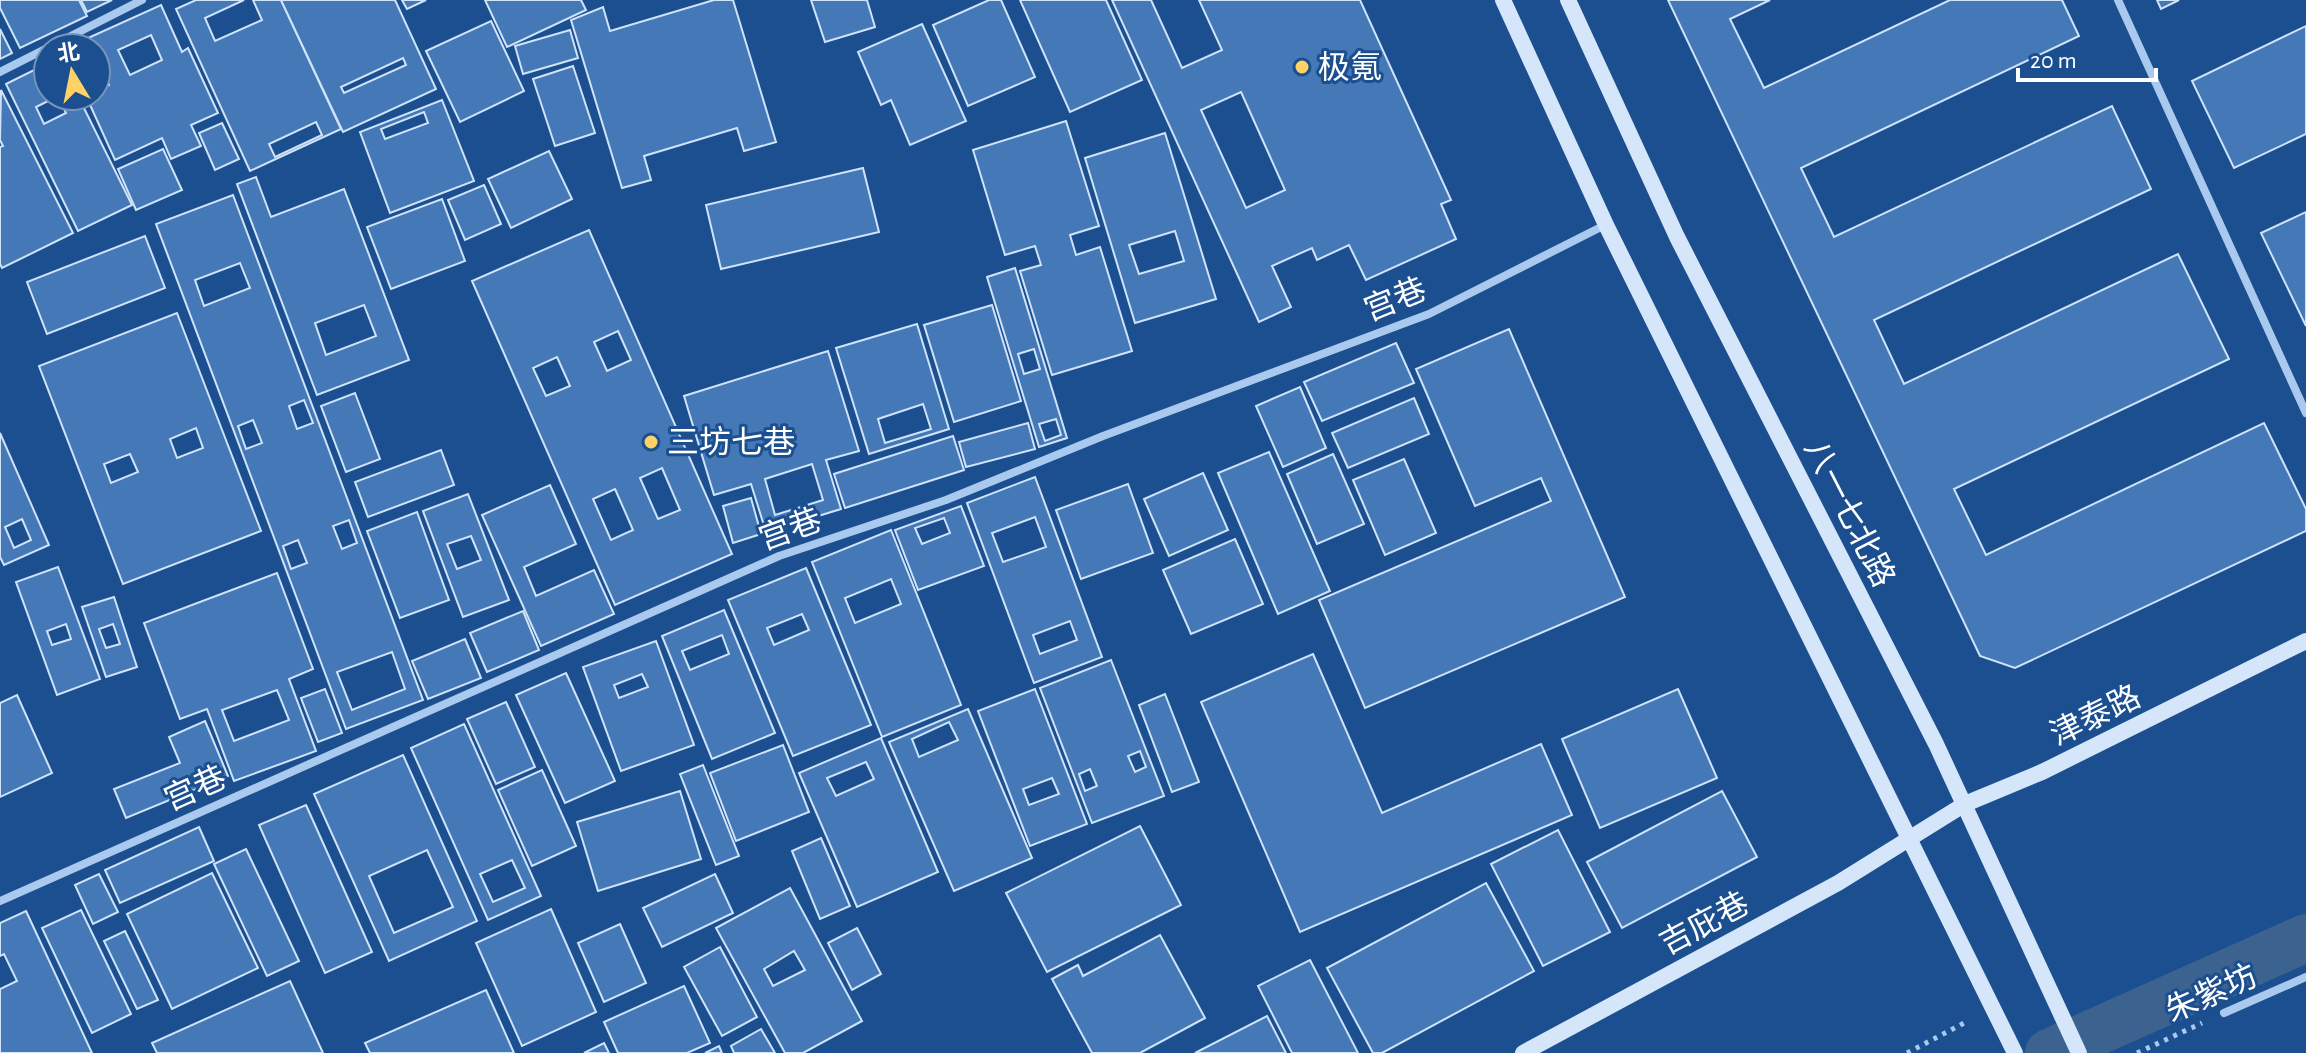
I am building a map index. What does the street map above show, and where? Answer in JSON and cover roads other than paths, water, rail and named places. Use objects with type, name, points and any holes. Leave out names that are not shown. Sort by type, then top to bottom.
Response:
[{"type":"main road","points":[[1503,0],[1606,225],[2015,1053]]},
{"type":"main road","name":"八一七北路","points":[[1568,0],[1677,237],[1965,804],[2079,1053]]},
{"type":"main road","name":"津泰路","points":[[1910,840],[1965,804],[2042,772],[2306,641]]},
{"type":"main road","name":"吉庇巷","points":[[1523,1053],[1838,883],[1910,840]]},
{"type":"street","points":[[0,72],[142,0]]},
{"type":"street","points":[[2118,0],[2306,413]]},
{"type":"street","name":"宫巷","points":[[0,901],[779,556],[946,500],[1103,436],[1429,314],[1606,225]]},
{"type":"street","name":"朱紫坊","points":[[2224,1013],[2306,977]]},
{"type":"waterway","points":[[2049,1053],[2306,938]]},
{"type":"place","name":"极氪","points":[[1302,67]]},
{"type":"place","name":"三坊七巷","points":[[651,442]]}]
